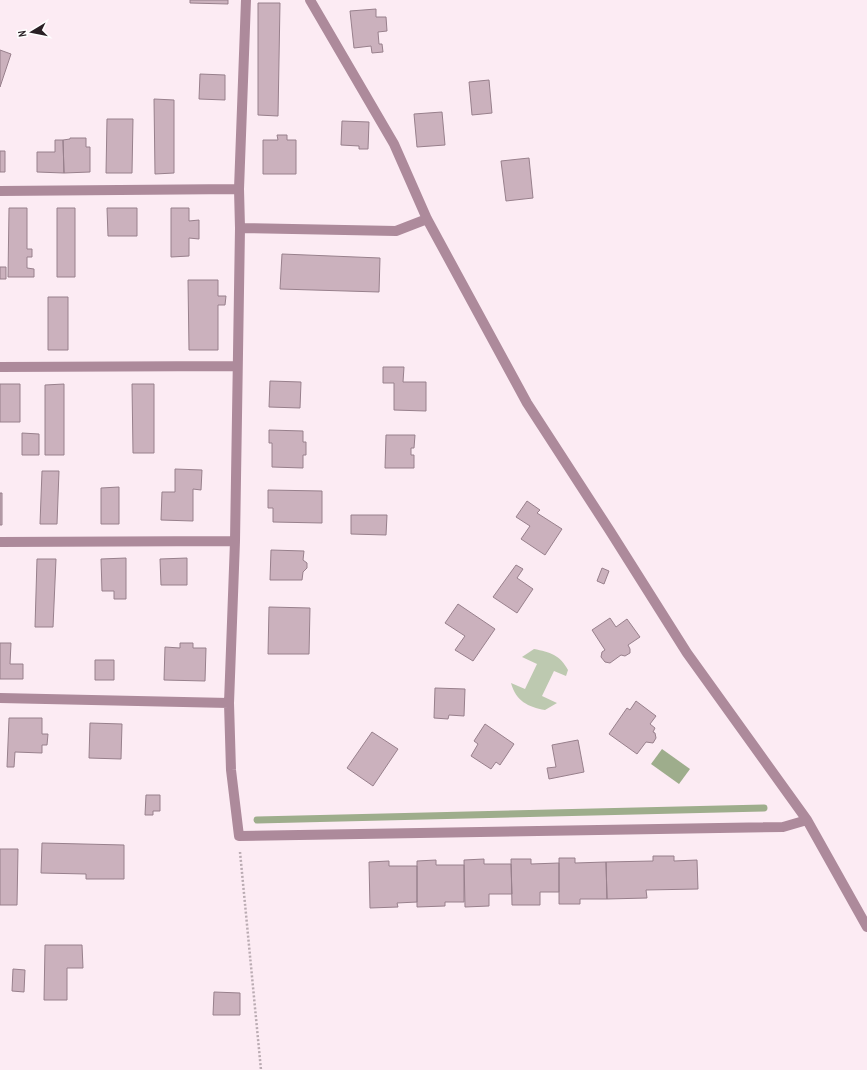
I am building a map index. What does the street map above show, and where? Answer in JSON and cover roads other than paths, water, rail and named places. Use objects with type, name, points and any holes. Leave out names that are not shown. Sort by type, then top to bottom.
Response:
[{"type":"street","points":[[246,0],[239,189],[240,228],[235,541],[229,703],[231,770],[238,836],[783,827],[806,820]]},
{"type":"street","points":[[310,0],[394,144],[427,219],[527,402],[686,653],[806,820],[867,927]]},
{"type":"street","points":[[0,191],[239,189]]},
{"type":"street","points":[[240,228],[396,231],[427,219]]},
{"type":"street","points":[[0,367],[237,366]]},
{"type":"street","points":[[0,542],[235,541]]},
{"type":"street","points":[[0,698],[229,703]]},
{"type":"waterway","points":[[257,820],[764,808]]}]
